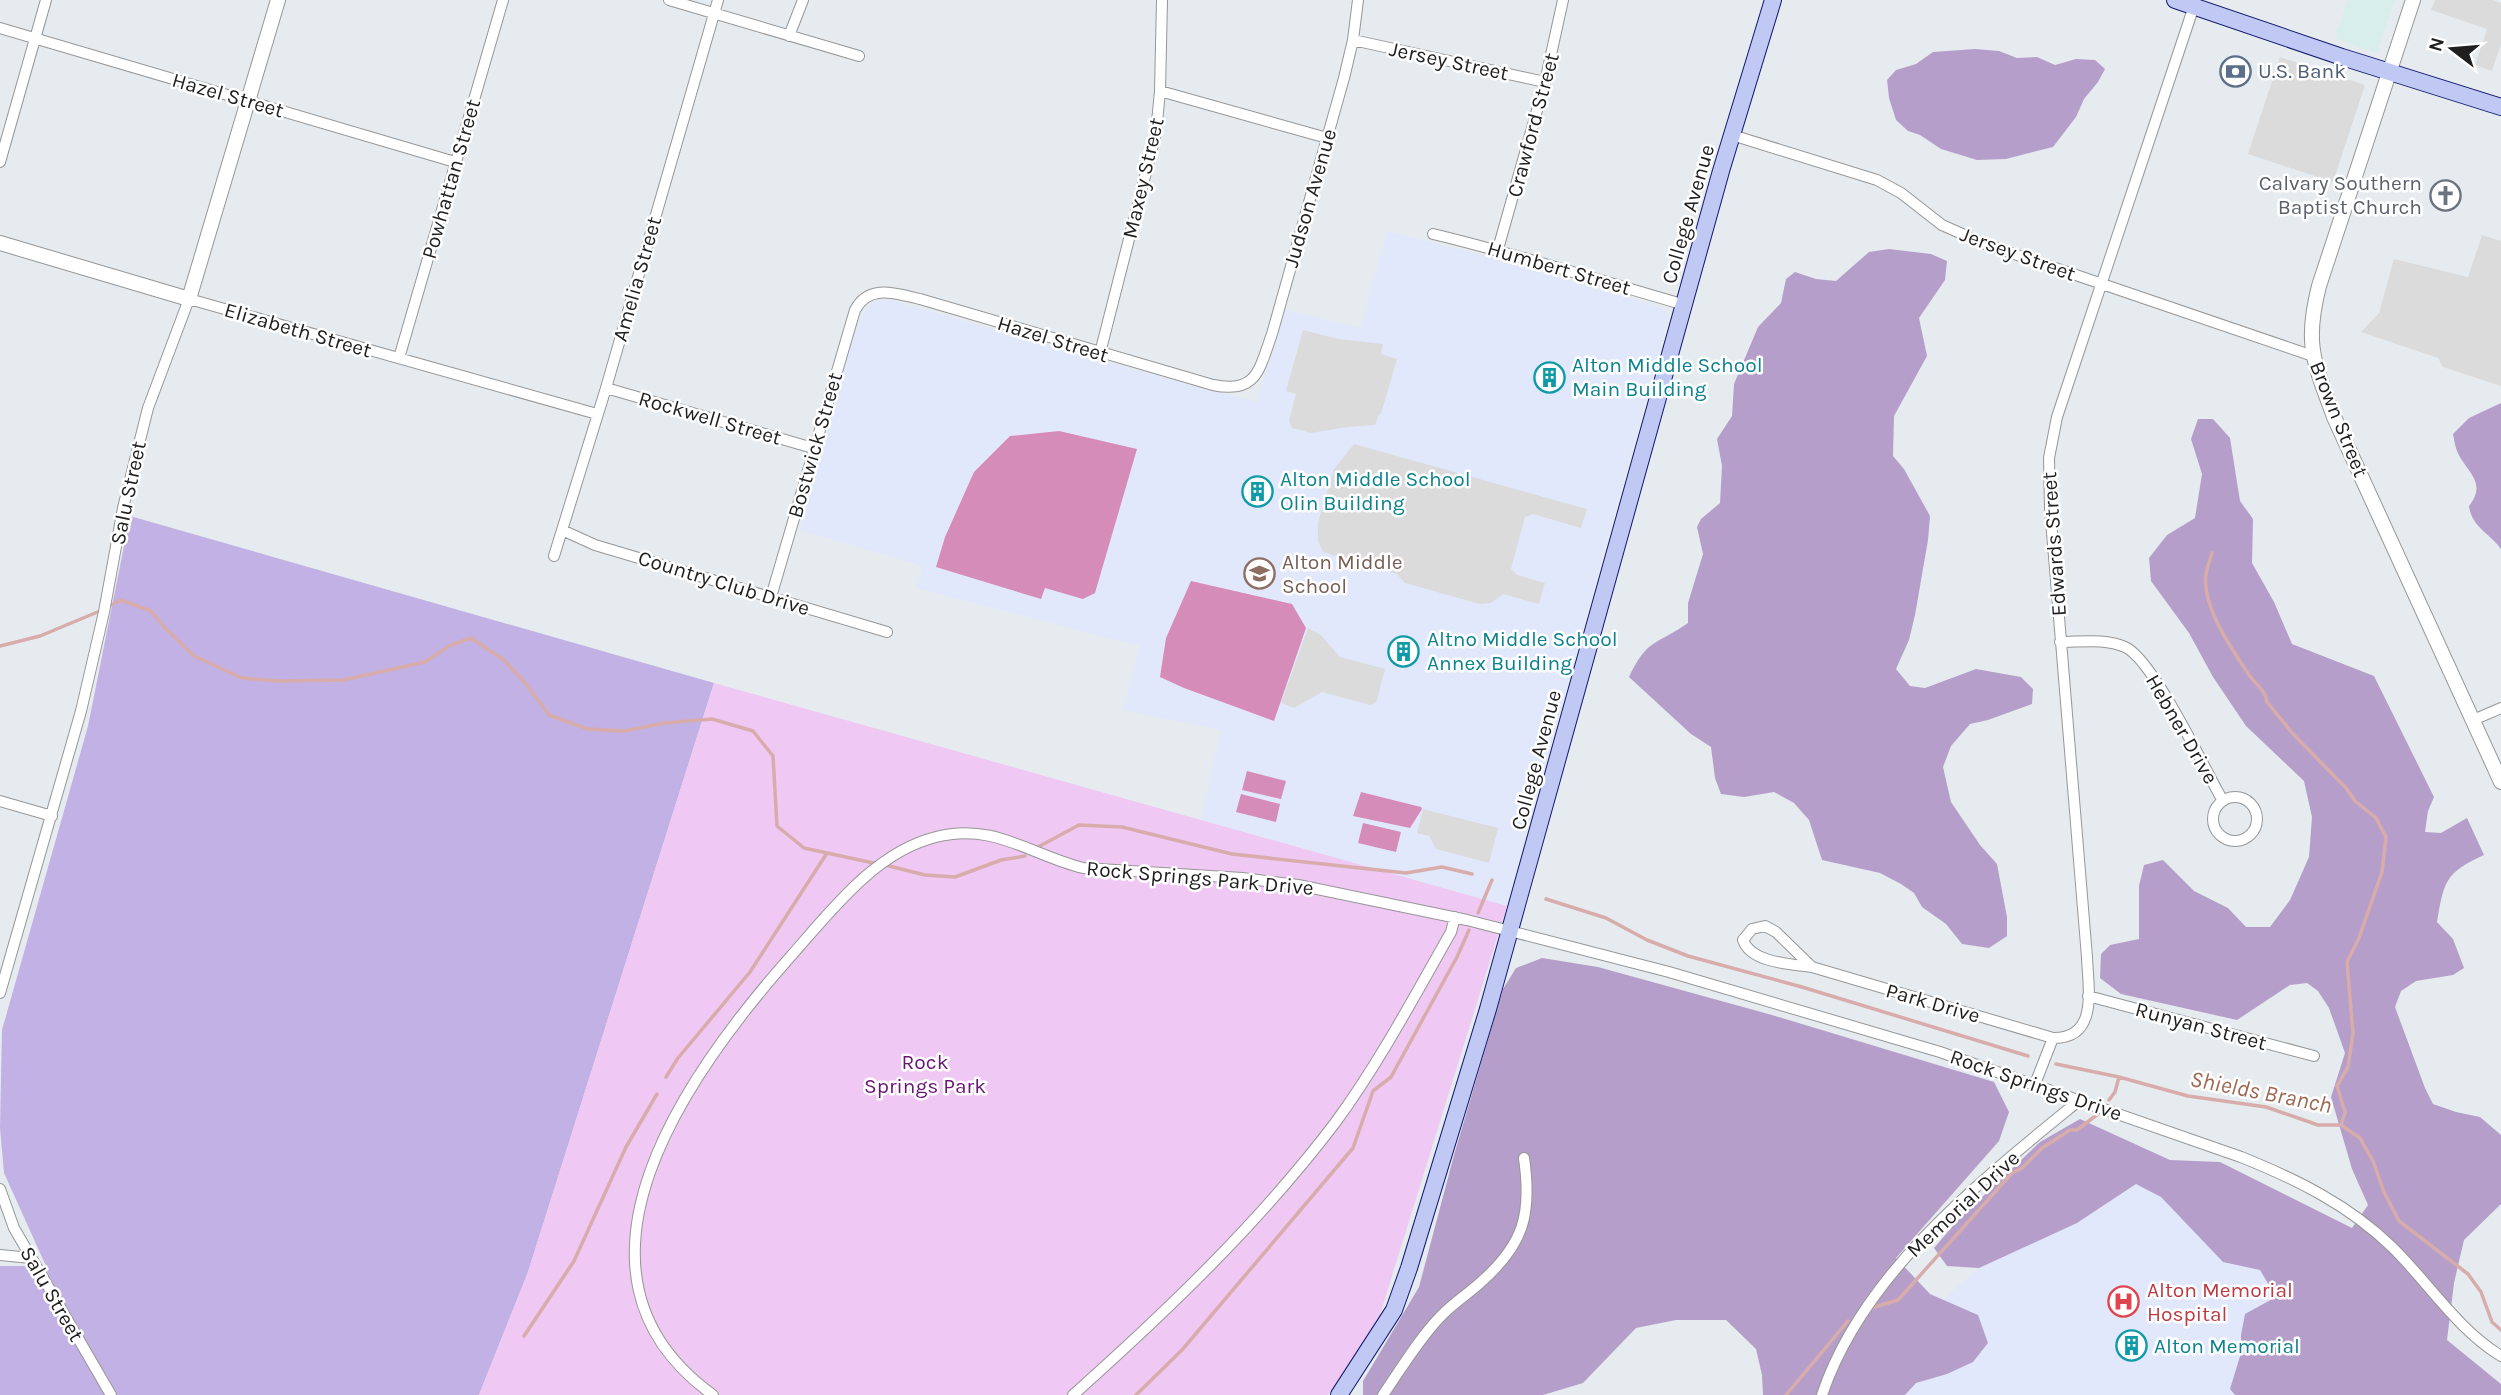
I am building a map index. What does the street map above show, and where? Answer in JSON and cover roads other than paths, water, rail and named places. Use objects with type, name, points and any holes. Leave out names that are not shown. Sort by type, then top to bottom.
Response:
[{"type":"main road","name":"College Avenue","points":[[1339,1395],[1398,1301],[1509,932],[1732,135],[1773,0]]},
{"type":"main road","points":[[2175,0],[2195,3],[2388,72],[2501,107]]},
{"type":"street","points":[[0,162],[46,0]]},
{"type":"street","name":"Salu Street","points":[[0,993],[90,677],[123,508],[145,420],[157,380],[189,299],[278,0]]},
{"type":"street","name":"Powhattan Street","points":[[399,358],[503,0]]},
{"type":"street","points":[[670,0],[859,56]]},
{"type":"street","name":"Amelia Street","points":[[554,556],[606,388],[718,0]]},
{"type":"street","points":[[789,36],[803,0]]},
{"type":"street","name":"Maxey Street","points":[[1100,354],[1156,133],[1160,91],[1162,0]]},
{"type":"street","name":"Judson Avenue","points":[[1242,386],[1257,373],[1272,334],[1353,40],[1358,0]]},
{"type":"street","name":"Crawford Street","points":[[1499,250],[1545,82],[1563,0]]},
{"type":"street","name":"Brown Street","points":[[2413,0],[2319,286],[2311,315],[2310,332],[2313,356],[2334,417],[2501,782]]},
{"type":"street","name":"Edwards Street","points":[[2053,1038],[2068,1038],[2080,1029],[2087,1014],[2088,996],[2060,642],[2049,458],[2057,417],[2195,3]]},
{"type":"street","name":"Hazel Street","points":[[0,28],[456,162]]},
{"type":"street","name":"Jersey Street","points":[[1353,40],[1545,82]]},
{"type":"street","points":[[1160,91],[1327,138]]},
{"type":"street","name":"Jersey Street","points":[[1732,135],[1877,180],[1902,193],[1942,225],[1958,234],[2313,356]]},
{"type":"street","name":"Humbert Street","points":[[1433,233],[1685,304]]},
{"type":"street","name":"Elizabeth Street","points":[[0,243],[597,414]]},
{"type":"street","name":"Hazel Street","points":[[865,297],[891,292],[1213,385],[1230,388],[1242,386]]},
{"type":"street","name":"Bostwick Street","points":[[771,597],[855,310],[865,297]]},
{"type":"street","name":"Rockwell Street","points":[[606,388],[813,448]]},
{"type":"street","name":"Country Club Drive","points":[[562,530],[596,545],[887,632]]},
{"type":"street","name":"Hebner Drive","points":[[2060,642],[2112,643],[2135,653],[2160,688],[2223,801]]},
{"type":"street","points":[[2473,720],[2501,708]]},
{"type":"street","name":"Hebner Drive","points":[[2233,797],[2252,805],[2257,819],[2256,826],[2247,837],[2233,841],[2216,830],[2213,816],[2223,801],[2233,797]]},
{"type":"street","points":[[0,801],[52,816]]},
{"type":"street","name":"Rock Springs Park Drive","points":[[713,1395],[666,1352],[649,1322],[641,1299],[635,1252],[637,1224],[648,1176],[683,1102],[740,1017],[817,926],[864,878],[890,858],[933,837],[977,833],[1011,840],[1061,862],[1083,867],[1242,878],[1298,885],[1455,917],[1509,932]]},
{"type":"street","points":[[1073,1395],[1181,1295],[1302,1164],[1344,1110],[1394,1032],[1451,932],[1455,917]]},
{"type":"street","name":"Park Drive","points":[[1812,967],[1776,932],[1765,926],[1752,929],[1743,940],[1750,952],[1758,956],[1812,967],[2053,1038]]},
{"type":"street","name":"Rock Springs Drive","points":[[1509,932],[1723,988],[1940,1052],[2241,1157],[2294,1179],[2326,1196],[2390,1245],[2473,1335],[2501,1356]]},
{"type":"street","name":"Runyan Street","points":[[2088,996],[2314,1056]]},
{"type":"street","points":[[2035,1084],[2053,1038]]},
{"type":"street","name":"Memorial Drive","points":[[1822,1395],[1841,1349],[1858,1320],[1907,1255],[1939,1221],[2081,1100]]},
{"type":"street","points":[[1383,1395],[1440,1317],[1495,1270],[1514,1245],[1523,1227],[1528,1200],[1524,1158]]},
{"type":"street","name":"Salu Street","points":[[0,1189],[14,1228],[111,1395]]},
{"type":"street","points":[[0,1255],[31,1258]]},
{"type":"waterway","points":[[2212,553],[2206,571],[2208,600],[2227,640],[2267,702],[2355,801],[2376,818],[2386,837],[2382,872],[2359,938],[2347,962],[2353,1033],[2348,1067],[2337,1086],[2345,1112],[2341,1125]]},
{"type":"waterway","points":[[107,607],[121,600],[151,611],[194,656],[242,678],[279,681],[343,680],[425,662],[451,645],[471,638],[504,660],[549,715],[587,729],[624,731],[665,723],[712,719],[753,731],[773,756],[777,826],[804,848],[878,864]]},
{"type":"waterway","points":[[0,646],[40,636],[100,611]]},
{"type":"waterway","points":[[1038,847],[1079,825],[1122,827],[1232,854],[1406,873],[1442,867],[1472,874]]},
{"type":"waterway","points":[[666,1077],[678,1058],[750,972],[827,853]]},
{"type":"waterway","points":[[885,865],[925,875],[955,877],[1001,860],[1025,856]]},
{"type":"waterway","points":[[1478,913],[1492,880]]},
{"type":"waterway","points":[[1546,899],[1606,918],[1647,940],[1688,956],[1802,987],[2028,1056]]},
{"type":"waterway","points":[[1136,1395],[1182,1350],[1353,1148],[1373,1091],[1391,1077],[1469,930]]},
{"type":"waterway","name":"Shields Branch","points":[[2056,1064],[2119,1077],[2188,1096],[2266,1107],[2318,1125],[2341,1125],[2360,1138],[2399,1221],[2468,1274],[2481,1292],[2492,1322],[2501,1330]]},
{"type":"waterway","points":[[2109,1100],[2115,1092],[2119,1077]]},
{"type":"waterway","points":[[524,1336],[574,1261],[626,1147],[657,1094]]},
{"type":"waterway","points":[[1868,1309],[1898,1300],[2012,1173],[2022,1168],[2042,1148],[2070,1130],[2077,1130],[2098,1114]]},
{"type":"waterway","points":[[1786,1395],[1848,1321]]},
{"type":"place","name":"U.S. Bank","points":[[2235,71]]},
{"type":"place","name":"Calvary Southern Baptist Church","points":[[2445,195]]},
{"type":"place","name":"Alton Middle School Main Building","points":[[1549,377]]},
{"type":"place","name":"Alton Middle School Olin Building","points":[[1257,491]]},
{"type":"place","name":"Alton Middle School","points":[[1259,574]]},
{"type":"place","name":"Altno Middle School Annex Building","points":[[1404,651]]},
{"type":"place","name":"Alton Memorial Hospital","points":[[2124,1302]]},
{"type":"place","name":"Alton Memorial","points":[[2131,1346]]},
{"type":"park label","name":"Rock Springs Park","points":[[925,1074]]}]
